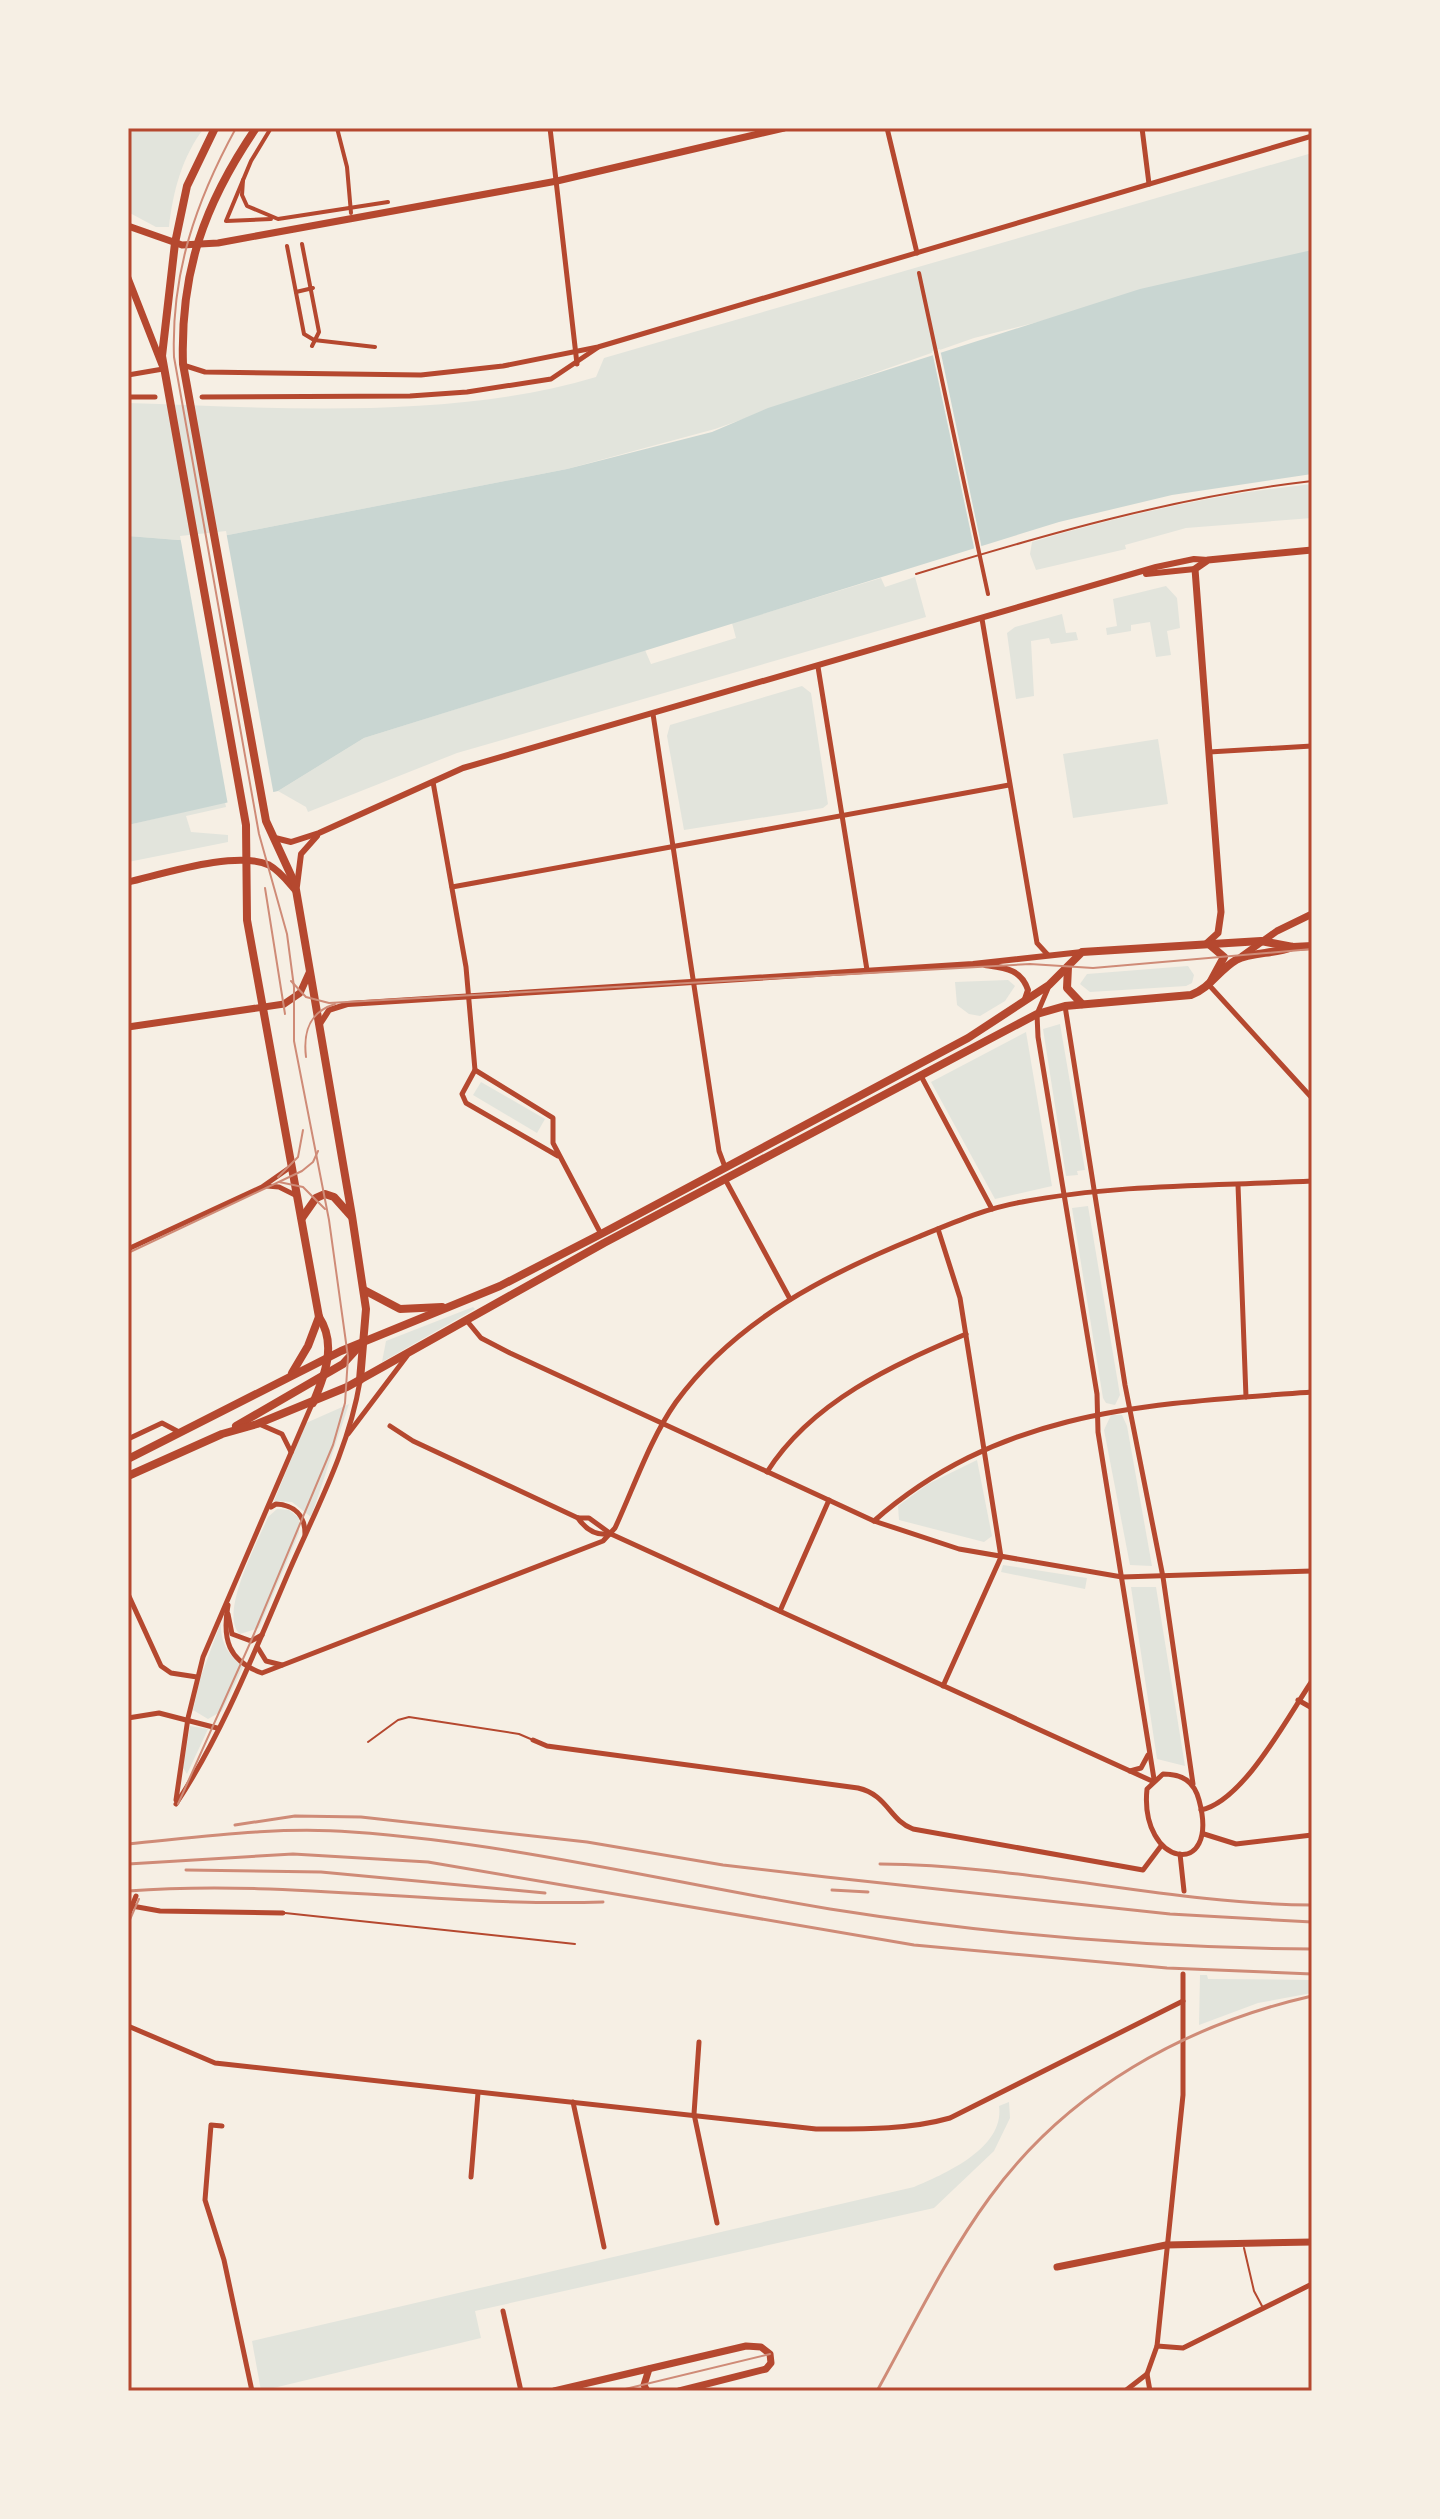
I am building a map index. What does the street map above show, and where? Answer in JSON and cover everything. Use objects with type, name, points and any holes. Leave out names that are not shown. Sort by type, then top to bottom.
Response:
[{"type":"main road","points":[[163,369],[162,338],[175,243],[187,186],[215,128]]},
{"type":"main road","points":[[254,128],[203,220],[195,246],[182,329],[183,364],[266,821],[296,894],[310,970],[364,1290],[360,1380]]},
{"type":"main road","points":[[128,226],[175,243],[195,246],[557,181],[784,128]]},
{"type":"main road","points":[[128,278],[167,387],[246,825],[246,909],[319,1317],[328,1330],[324,1377],[313,1403]]},
{"type":"main road","points":[[1207,943],[1218,933],[1221,912],[1195,569],[1208,560],[1312,550]]},
{"type":"main road","points":[[128,882],[216,863],[248,861],[272,867],[296,894]]},
{"type":"main road","points":[[222,1434],[313,1403],[360,1380],[1011,1026],[1065,1006],[1180,997],[1209,985],[1261,941],[1312,914]]},
{"type":"main road","points":[[128,1459],[327,1357],[452,1306],[601,1234],[968,1038],[1049,985],[1082,952],[1261,941],[1293,947],[1312,946]]},
{"type":"main road","points":[[1207,943],[1224,957],[1209,985]]},
{"type":"main road","points":[[1237,959],[1274,954],[1293,947]]},
{"type":"main road","points":[[1070,964],[1067,988],[1082,1004]]},
{"type":"main road","points":[[128,1027],[263,1008],[297,997],[310,970]]},
{"type":"main road","points":[[301,1219],[316,1197],[325,1194],[334,1197],[352,1216]]},
{"type":"main road","points":[[364,1290],[400,1309],[452,1306]]},
{"type":"main road","points":[[287,1378],[299,1365],[319,1317]]},
{"type":"main road","points":[[128,1476],[222,1434],[324,1377],[348,1361],[364,1341]]},
{"type":"main road","points":[[1057,2267],[1166,2245],[1312,2242]]},
{"type":"main road","points":[[554,2391],[746,2346],[761,2347],[770,2354],[771,2363],[766,2369],[679,2391]]},
{"type":"main road","points":[[647,2391],[644,2385],[649,2369]]},
{"type":"street","points":[[271,128],[243,180],[226,221],[278,219],[388,202]]},
{"type":"street","points":[[337,128],[351,210]]},
{"type":"street","points":[[550,128],[577,365]]},
{"type":"street","points":[[887,128],[917,253]]},
{"type":"street","points":[[1142,128],[1149,184]]},
{"type":"street","points":[[183,364],[205,372],[421,375],[503,366],[576,352],[1304,139],[1312,134]]},
{"type":"street","points":[[243,180],[242,195],[247,206],[278,219]]},
{"type":"street","points":[[302,244],[319,332],[313,343]]},
{"type":"street","points":[[287,246],[304,334],[313,343]]},
{"type":"street","points":[[919,273],[988,594]]},
{"type":"street","points":[[296,292],[312,288]]},
{"type":"street","points":[[319,332],[328,340]]},
{"type":"street","points":[[313,343],[328,340],[375,347]]},
{"type":"street","points":[[202,397],[439,395],[551,379],[577,365],[598,347]]},
{"type":"street","points":[[128,375],[163,369]]},
{"type":"street","points":[[128,397],[155,397]]},
{"type":"street","points":[[270,832],[286,842],[319,833],[474,764],[1170,564],[1194,559],[1208,560]]},
{"type":"street","points":[[1142,574],[1195,569]]},
{"type":"street","points":[[982,619],[1037,943],[1048,955]]},
{"type":"street","points":[[818,667],[867,970]]},
{"type":"street","points":[[653,714],[719,1151],[725,1167]]},
{"type":"street","points":[[1207,752],[1312,746]]},
{"type":"street","points":[[433,782],[469,994],[475,1070],[462,1094],[466,1103],[561,1158]]},
{"type":"street","points":[[452,887],[672,844],[1009,785]]},
{"type":"street","points":[[296,894],[302,852],[319,833]]},
{"type":"street","points":[[319,1034],[322,1018],[339,1006],[469,994],[973,964],[1082,952]]},
{"type":"street","points":[[973,964],[1016,971],[1028,990],[1025,1000]]},
{"type":"street","points":[[1049,985],[1037,1014],[1099,1412],[1098,1432],[1150,1751],[1153,1780],[1145,1803],[1149,1824],[1161,1846],[1180,1854],[1194,1850],[1204,1834],[1201,1810],[1193,1784],[1163,1577],[1130,1407],[1065,1006]]},
{"type":"street","points":[[1209,985],[1312,1098]]},
{"type":"street","points":[[475,1070],[550,1115],[554,1121],[553,1143],[601,1234]]},
{"type":"street","points":[[920,1075],[992,1209]]},
{"type":"street","points":[[128,1249],[262,1187],[282,1176],[292,1165]]},
{"type":"street","points":[[725,1179],[790,1299]]},
{"type":"street","points":[[228,1605],[224,1638],[230,1651],[249,1669],[262,1673],[593,1546],[611,1534],[678,1400],[718,1355],[759,1320],[790,1299],[856,1264],[938,1229],[992,1209],[1063,1196],[1312,1181]]},
{"type":"street","points":[[1238,1185],[1246,1397]]},
{"type":"street","points":[[262,1187],[279,1187],[297,1196]]},
{"type":"street","points":[[938,1229],[953,1274],[966,1334],[1001,1557],[943,1686]]},
{"type":"street","points":[[467,1321],[481,1338],[874,1521],[925,1540],[1001,1557],[1122,1577],[1312,1571]]},
{"type":"street","points":[[767,1472],[807,1424],[848,1394],[891,1369],[966,1334]]},
{"type":"street","points":[[345,1439],[391,1373],[410,1354]]},
{"type":"street","points":[[313,1403],[197,1677],[176,1804],[249,1669],[345,1439],[360,1380]]},
{"type":"street","points":[[874,1521],[914,1487],[985,1448],[1044,1426],[1130,1407],[1312,1392]]},
{"type":"street","points":[[128,1439],[162,1423],[180,1433]]},
{"type":"street","points":[[257,1424],[282,1434],[291,1453]]},
{"type":"street","points":[[390,1426],[413,1441],[578,1518],[589,1518],[611,1534],[1128,1771],[1153,1780],[1173,1774],[1193,1784]]},
{"type":"street","points":[[780,1611],[829,1500]]},
{"type":"street","points":[[268,1508],[276,1504],[293,1508],[303,1519],[305,1535]]},
{"type":"street","points":[[578,1518],[584,1527],[600,1536],[611,1534]]},
{"type":"street","points":[[128,1594],[161,1666],[171,1673],[197,1677]]},
{"type":"street","points":[[228,1605],[232,1634],[251,1641],[263,1635]]},
{"type":"street","points":[[258,1648],[270,1663],[291,1663]]},
{"type":"street","points":[[1201,1810],[1217,1804],[1243,1781],[1312,1681]]},
{"type":"street","points":[[1298,1700],[1312,1708]]},
{"type":"street","points":[[128,1718],[159,1713],[188,1718],[217,1728]]},
{"type":"street","points":[[533,1740],[547,1746],[858,1788],[883,1798],[904,1826],[1053,1857],[1143,1870],[1161,1846]]},
{"type":"street","points":[[1128,1771],[1141,1768],[1150,1751]]},
{"type":"street","points":[[1204,1834],[1236,1844],[1312,1835]]},
{"type":"street","points":[[1180,1854],[1184,1891]]},
{"type":"street","points":[[128,1916],[136,1896]]},
{"type":"street","points":[[132,1906],[160,1911],[283,1913]]},
{"type":"street","points":[[1150,2391],[1147,2374],[1157,2346],[1183,2095],[1183,1974]]},
{"type":"street","points":[[128,2026],[215,2063],[816,2129],[936,2122],[1000,2095],[1183,2001]]},
{"type":"street","points":[[699,2042],[694,2114],[717,2223]]},
{"type":"street","points":[[471,2177],[478,2093]]},
{"type":"street","points":[[573,2102],[604,2247]]},
{"type":"street","points":[[222,2126],[211,2125],[204,2192],[209,2218],[224,2260],[252,2391]]},
{"type":"street","points":[[1157,2346],[1183,2348],[1312,2284]]},
{"type":"street","points":[[503,2311],[521,2391]]},
{"type":"street","points":[[1125,2391],[1147,2374]]},
{"type":"street","points":[[719,2381],[721,2391]]},
{"type":"lane","points":[[916,574],[1105,518],[1235,491],[1312,481]]},
{"type":"lane","points":[[368,1742],[398,1720],[409,1717],[519,1734],[533,1740]]},
{"type":"lane","points":[[283,1913],[575,1944]]},
{"type":"lane","points":[[1243,2242],[1254,2291],[1263,2307]]},
{"type":"shaded area","points":[[128,128],[204,128],[180,175],[169,227],[156,227],[128,212]]},
{"type":"shaded area","points":[[1312,153],[1312,253],[974,338],[715,429],[567,469],[228,535],[178,540],[128,536],[128,403],[364,408],[484,400],[541,391],[596,377],[604,358]]},
{"type":"shaded area","points":[[1312,250],[1312,474],[1172,495],[1059,522],[364,738],[278,791],[128,825],[128,536],[178,540],[228,535],[567,469],[712,432],[768,408],[1140,289]]},
{"type":"shaded area","points":[[1312,484],[1312,518],[1186,528],[1125,545],[1126,549],[1036,570],[1030,554],[1032,542],[1101,523],[1206,500]]},
{"type":"shaded area","points":[[915,577],[926,617],[457,753],[308,812],[306,807],[278,791],[364,738],[645,650],[651,664],[736,638],[732,623],[881,578],[885,587]]},
{"type":"shaded area","points":[[1166,586],[1177,598],[1180,628],[1167,631],[1171,655],[1156,657],[1150,622],[1131,625],[1131,631],[1107,635],[1106,628],[1117,626],[1113,599]]},
{"type":"shaded area","points":[[1062,614],[1066,633],[1076,632],[1078,640],[1051,644],[1049,638],[1031,641],[1034,696],[1016,699],[1007,633],[1015,627]]},
{"type":"shaded area","points":[[802,686],[811,693],[828,804],[823,808],[684,830],[667,736],[670,725]]},
{"type":"shaded area","points":[[1158,739],[1168,804],[1073,818],[1063,754]]},
{"type":"shaded area","points":[[225,802],[226,807],[186,816],[191,832],[228,835],[228,842],[128,862],[128,825]]},
{"type":"shaded area","points":[[1188,966],[1194,975],[1192,983],[1186,986],[1090,992],[1080,984],[1087,974]]},
{"type":"shaded area","points":[[1008,980],[1015,986],[1005,1001],[980,1016],[969,1014],[957,1005],[955,982]]},
{"type":"shaded area","points":[[1060,1024],[1085,1170],[1077,1171],[1078,1175],[1066,1176],[1043,1029]]},
{"type":"shaded area","points":[[1026,1032],[1052,1186],[995,1199],[931,1082]]},
{"type":"shaded area","points":[[481,1082],[545,1119],[537,1133],[473,1095]]},
{"type":"shaded area","points":[[1088,1206],[1120,1395],[1115,1405],[1106,1403],[1103,1398],[1072,1208]]},
{"type":"shaded area","points":[[473,1307],[475,1309],[382,1362],[386,1341]]},
{"type":"shaded area","points":[[349,1404],[311,1517],[292,1502],[274,1501],[306,1423]]},
{"type":"shaded area","points":[[1111,1415],[1122,1415],[1127,1426],[1152,1566],[1130,1565],[1104,1430]]},
{"type":"shaded area","points":[[977,1460],[992,1536],[984,1542],[899,1520],[898,1506],[928,1484]]},
{"type":"shaded area","points":[[277,1509],[289,1510],[299,1518],[299,1533],[259,1628],[240,1634],[234,1625],[234,1611],[242,1577],[268,1517]]},
{"type":"shaded area","points":[[1003,1565],[1087,1578],[1085,1589],[1001,1572]]},
{"type":"shaded area","points":[[1131,1587],[1156,1587],[1185,1766],[1157,1759]]},
{"type":"shaded area","points":[[221,1622],[226,1648],[243,1667],[222,1711],[208,1719],[193,1710],[200,1679]]},
{"type":"shaded area","points":[[190,1726],[208,1729],[187,1774],[183,1768]]},
{"type":"shaded area","points":[[1200,1975],[1207,1975],[1208,1979],[1312,1980],[1312,1993],[1258,2003],[1199,2025]]},
{"type":"shaded area","points":[[1009,2102],[1010,2118],[994,2151],[934,2208],[475,2311],[481,2338],[261,2391],[252,2341],[914,2187],[956,2167],[983,2147],[993,2135],[999,2106]]},
{"type":"pier","points":[[940,349],[982,549],[975,552],[932,351]]},
{"type":"pier","points":[[226,531],[274,796],[228,805],[180,536]]},
{"type":"tram line","points":[[178,1804],[251,1641],[333,1445],[345,1403],[348,1357],[329,1220],[294,1041],[294,987],[287,934],[259,834],[174,357],[177,296],[189,238],[209,183],[236,128]]},
{"type":"tram line","points":[[265,888],[285,1014]]},
{"type":"tram line","points":[[291,981],[306,997],[329,1003],[1030,964],[1093,968],[1312,949]]},
{"type":"tram line","points":[[306,1057],[310,1024],[319,1012],[335,1004]]},
{"type":"tram line","points":[[278,1177],[298,1157],[303,1130]]},
{"type":"tram line","points":[[128,1253],[302,1171],[313,1162],[318,1151]]},
{"type":"tram line","points":[[279,1182],[303,1187],[325,1209]]},
{"type":"tram line","points":[[128,1924],[139,1899]]},
{"type":"tram line","points":[[617,2391],[770,2354]]},
{"type":"railway","points":[[235,1825],[295,1816],[361,1817],[587,1842],[723,1865],[826,1877],[1170,1914],[1312,1922]]},
{"type":"railway","points":[[128,1844],[268,1831],[352,1832],[412,1837],[532,1854],[830,1909],[949,1926],[1130,1942],[1312,1949]]},
{"type":"railway","points":[[128,1864],[293,1854],[428,1862],[914,1945],[1167,1968],[1312,1974]]},
{"type":"railway","points":[[880,1864],[989,1871],[1204,1898],[1312,1905]]},
{"type":"railway","points":[[186,1870],[321,1872],[545,1893]]},
{"type":"railway","points":[[128,1891],[247,1888],[484,1901],[603,1902]]},
{"type":"railway","points":[[832,1890],[868,1892]]},
{"type":"railway","points":[[877,2391],[930,2292],[974,2220],[1021,2159],[1055,2125],[1093,2094],[1175,2044],[1219,2025],[1312,1996]]}]
